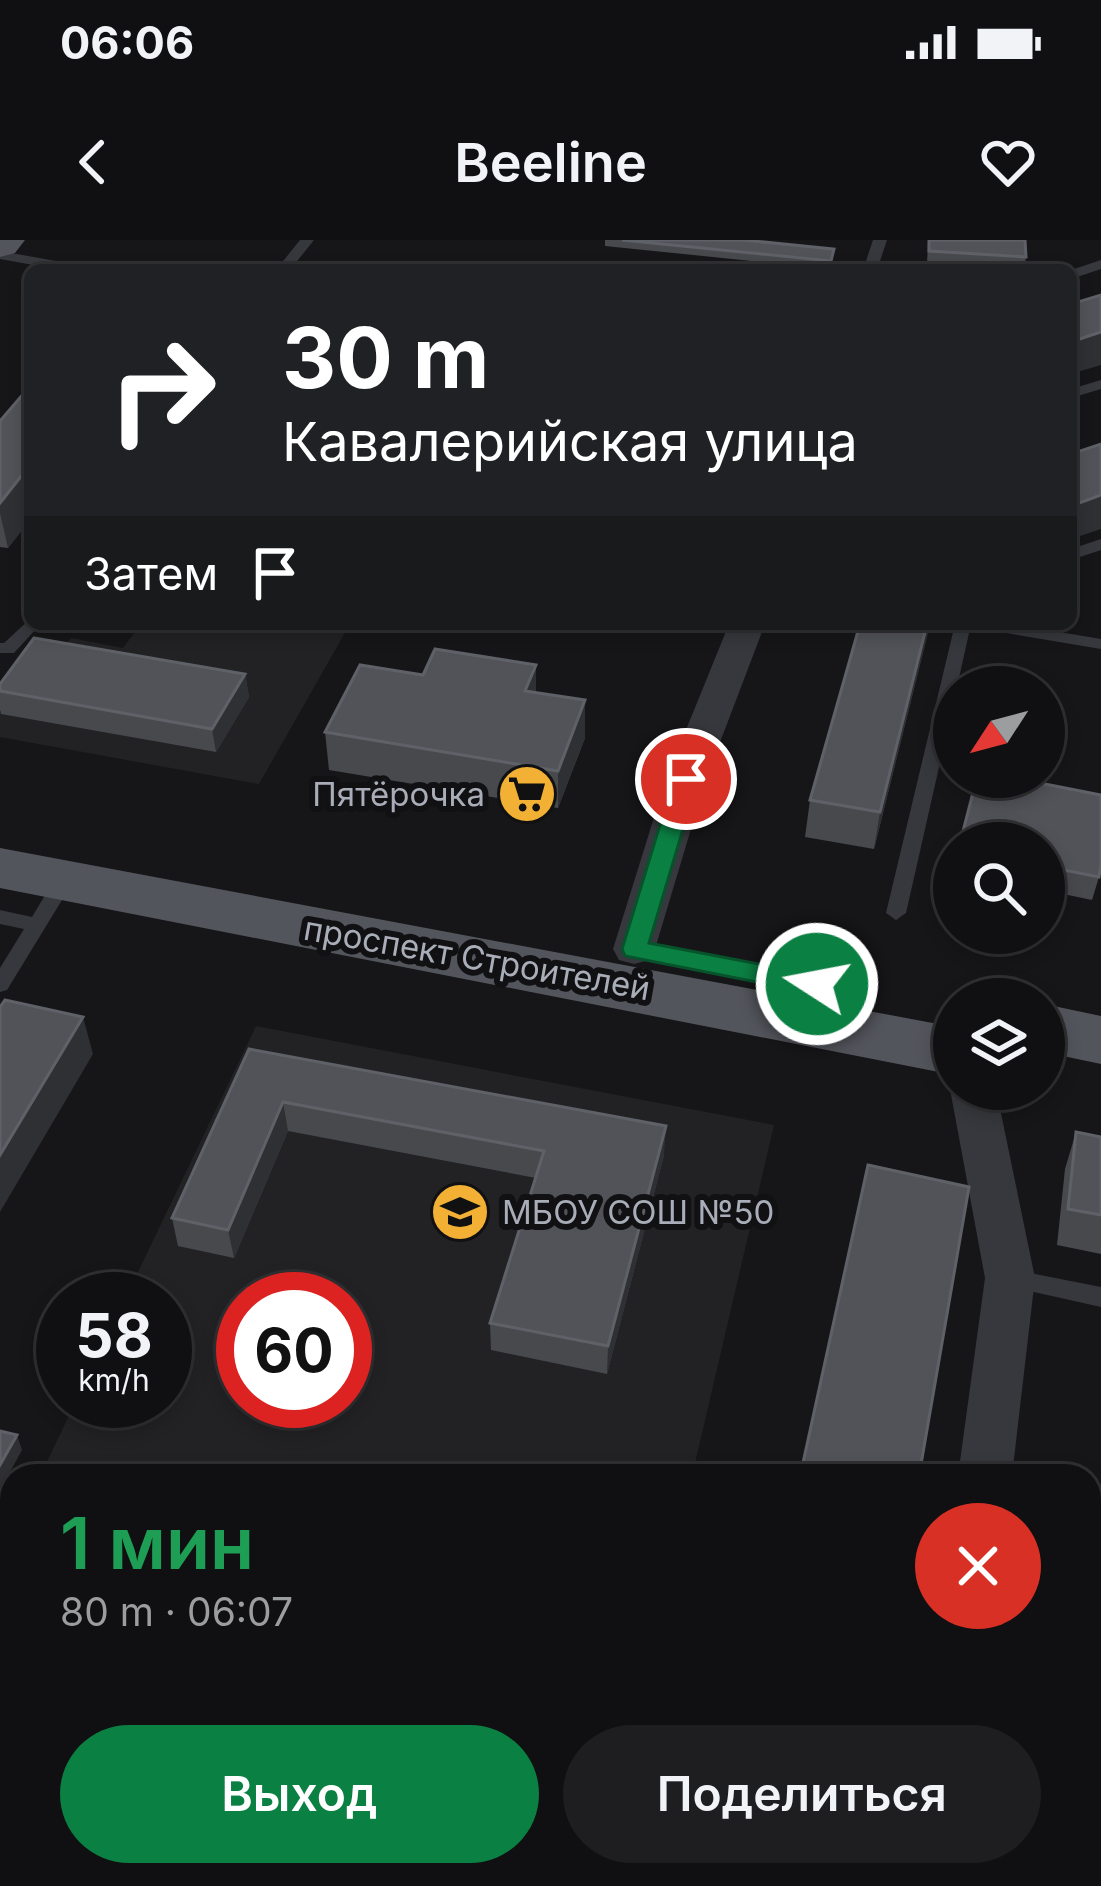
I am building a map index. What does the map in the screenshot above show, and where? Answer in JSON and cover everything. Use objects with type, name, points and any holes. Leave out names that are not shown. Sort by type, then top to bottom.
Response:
[{"type":"main road","name":"проспект Строителей","points":[[0,838],[630,967],[933,1046]]},
{"type":"main road","name":"проспект Строителей","points":[[0,868],[50,903],[630,967],[933,1007]]},
{"type":"main road","points":[[1065,1032],[1101,1040]]},
{"type":"main road","points":[[1065,1073],[1101,1080]]},
{"type":"street","points":[[630,967],[686,779],[745,630]]},
{"type":"street","points":[[977,1110],[1010,1278],[987,1464]]},
{"type":"lane","points":[[288,264],[307,240]]},
{"type":"lane","points":[[0,255],[50,264]]},
{"type":"lane","points":[[0,648],[8,649],[25,630]]},
{"type":"lane","points":[[896,914],[962,630]]},
{"type":"lane","points":[[1018,630],[1101,644]]},
{"type":"lane","points":[[0,917],[50,903]]},
{"type":"lane","points":[[0,985],[50,903]]},
{"type":"lane","points":[[1010,1278],[1101,1297]]},
{"type":"shaded area","points":[[136,630],[347,630],[259,784],[0,737],[0,713],[42,652],[57,655],[71,638],[123,648]]},
{"type":"shaded area","name":"МБОУ СОШ №50","points":[[256,1026],[774,1125],[695,1464],[46,1464],[63,1428],[192,1428],[192,1272],[138,1272]]},
{"type":"building","points":[[622,240],[743,240],[834,249],[831,261]]},
{"type":"building","points":[[929,240],[1025,240],[1026,257],[929,251]]},
{"type":"building","points":[[1101,295],[1101,332],[1077,340],[1077,302]]},
{"type":"building","points":[[24,393],[24,473],[0,503],[0,421]]},
{"type":"building","points":[[1101,444],[1101,495],[1077,504],[1077,452]]},
{"type":"building","points":[[858,630],[926,630],[880,812],[810,800]]},
{"type":"building","points":[[34,638],[245,674],[212,729],[0,691],[0,684]]},
{"type":"building","points":[[435,649],[536,665],[525,691],[585,700],[558,771],[325,732],[360,665],[423,675]]},
{"type":"building","points":[[1065,788],[1101,795],[1099,877],[1065,870],[1065,822],[965,822],[972,798],[1065,798]]},
{"type":"building","points":[[5,1000],[83,1017],[0,1155],[0,1007]]},
{"type":"building","points":[[249,1049],[666,1126],[608,1346],[490,1323],[544,1151],[283,1102],[228,1230],[172,1218]]},
{"type":"building","points":[[1076,1132],[1101,1137],[1101,1215],[1068,1209]]},
{"type":"building","points":[[868,1165],[969,1187],[921,1464],[803,1463]]},
{"type":"building","points":[[0,1431],[17,1435],[1,1464]]},
{"type":"place","name":"Пятёрочка","points":[[527,794]]},
{"type":"place","name":"МБОУ СОШ №50","points":[[460,1212]]},
{"type":"route","points":[[686,779],[634,949],[817,984]]}]
